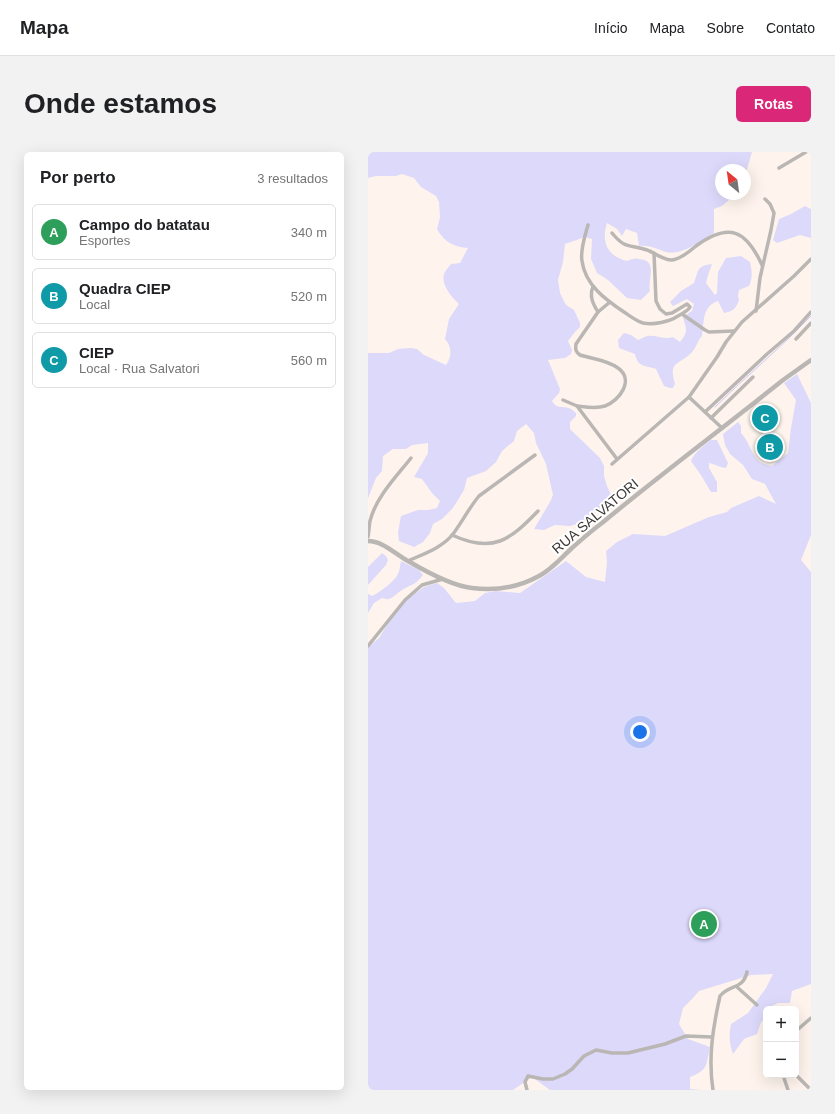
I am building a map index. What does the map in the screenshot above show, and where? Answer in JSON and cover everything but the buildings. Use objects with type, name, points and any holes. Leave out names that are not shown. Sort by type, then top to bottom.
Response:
[{"type":"street","points":[[779,168],[806,152]]},
{"type":"street","points":[[756,311],[762,265],[774,213],[770,204],[765,199]]},
{"type":"street","points":[[588,225],[581,256],[585,272],[594,287],[601,296],[635,320],[648,324],[664,322],[675,318],[688,310],[690,306],[687,304],[672,313],[666,314],[660,309],[656,301],[654,254]]},
{"type":"street","points":[[612,233],[624,245],[648,250],[654,254],[672,260],[679,258],[713,235],[734,232],[740,234],[746,240],[759,257],[762,265]]},
{"type":"street","points":[[612,464],[638,443],[666,415],[688,397],[734,331],[742,322],[756,311],[811,259]]},
{"type":"street","points":[[594,287],[591,294],[592,300],[598,312]]},
{"type":"street","points":[[564,400],[577,406],[595,408],[606,406],[616,399],[624,389],[626,382],[624,374],[619,368],[609,363],[580,355],[576,352],[575,348],[576,344],[598,312],[610,302]]},
{"type":"street","points":[[705,412],[794,331],[811,312]]},
{"type":"street","points":[[682,314],[709,332],[734,331]]},
{"type":"street","points":[[796,339],[811,323]]},
{"type":"street","name":"RUA SALVATORI","points":[[368,541],[380,543],[408,561],[453,584],[471,588],[490,589],[507,588],[528,582],[541,575],[601,523],[811,360]]},
{"type":"street","points":[[711,418],[753,377]]},
{"type":"street","points":[[688,397],[722,428]]},
{"type":"street","points":[[577,406],[617,459]]},
{"type":"street","points":[[408,561],[436,548],[452,535],[474,502],[480,496],[535,455]]},
{"type":"street","points":[[368,537],[370,521],[377,504],[411,458]]},
{"type":"street","points":[[452,535],[473,543],[492,543],[503,541],[514,534],[538,511]]},
{"type":"street","points":[[368,646],[404,600],[422,585],[443,579]]},
{"type":"street","points":[[713,1090],[711,1060],[712,1037],[720,996],[724,992],[737,987],[746,978],[747,972]]},
{"type":"street","points":[[737,987],[757,1005]]},
{"type":"street","points":[[799,1028],[811,1018]]},
{"type":"street","points":[[527,1090],[525,1082],[528,1076],[548,1079],[565,1074],[584,1056],[596,1050],[612,1053],[628,1053],[665,1044],[686,1036],[712,1037]]},
{"type":"street","points":[[784,1078],[788,1090]]},
{"type":"street","points":[[799,1078],[811,1090]]},
{"type":"shaded area","points":[[368,152],[752,152],[748,164],[715,164],[715,200],[729,200],[722,206],[714,209],[714,233],[685,250],[672,253],[650,247],[639,246],[637,233],[626,229],[622,236],[617,229],[607,223],[605,230],[605,242],[610,252],[620,259],[627,261],[637,259],[645,260],[649,263],[651,271],[650,291],[641,300],[627,298],[608,280],[597,273],[591,259],[592,239],[585,237],[565,244],[563,262],[558,280],[560,293],[566,305],[574,310],[580,323],[580,327],[568,341],[572,350],[571,354],[565,358],[548,360],[560,389],[559,393],[552,401],[558,406],[572,409],[576,413],[576,416],[570,422],[570,429],[600,458],[604,466],[604,476],[607,486],[614,502],[594,513],[584,522],[570,526],[555,525],[544,530],[534,529],[553,495],[546,464],[536,443],[534,433],[526,424],[517,431],[514,441],[502,451],[496,462],[486,471],[467,478],[464,490],[453,508],[442,519],[433,524],[430,533],[423,542],[414,547],[399,541],[398,532],[401,516],[418,510],[437,508],[440,501],[422,479],[414,477],[428,453],[428,443],[412,445],[406,449],[393,449],[383,456],[382,471],[376,478],[368,498],[368,353],[389,353],[398,349],[411,348],[417,349],[424,355],[446,365],[450,355],[450,348],[445,339],[449,319],[459,304],[447,289],[444,276],[451,264],[460,263],[468,248],[450,243],[440,234],[437,229],[440,217],[439,202],[436,196],[421,187],[414,178],[402,174],[396,176],[376,176],[368,178]]},
{"type":"shaded area","points":[[805,206],[811,209],[811,238],[800,235],[777,243],[773,240],[779,219]]},
{"type":"shaded area","points":[[741,256],[750,262],[752,274],[749,286],[739,290],[739,300],[737,306],[732,310],[724,313],[718,301],[713,303],[706,311],[702,336],[692,352],[674,367],[673,376],[675,384],[673,388],[664,386],[656,369],[640,364],[635,354],[619,348],[618,340],[624,333],[631,335],[638,340],[646,336],[666,338],[673,337],[680,342],[686,332],[683,317],[692,311],[694,304],[687,299],[673,306],[670,302],[681,291],[694,283],[701,267],[712,264],[706,283],[715,295],[717,293],[718,272],[726,258]]},
{"type":"shaded area","points":[[797,374],[811,403],[811,535],[801,560],[811,572],[811,984],[792,991],[790,1003],[778,1003],[772,1006],[763,1006],[763,1021],[761,1022],[757,1034],[744,1039],[733,1054],[730,1039],[731,1024],[748,1013],[766,988],[773,974],[751,975],[699,991],[683,1008],[679,1024],[688,1039],[710,1047],[704,1069],[690,1077],[690,1089],[702,1090],[550,1090],[532,1077],[513,1090],[368,1090],[368,647],[379,638],[395,612],[410,597],[424,587],[437,583],[444,588],[456,603],[475,601],[485,593],[496,591],[520,593],[566,561],[586,577],[605,582],[607,562],[606,551],[617,542],[633,534],[665,536],[709,517],[727,512],[731,508],[759,496],[776,504],[765,484],[752,479],[743,465],[730,454],[725,445],[723,434],[738,422],[741,426],[741,433],[756,458],[765,464],[772,466],[788,453],[796,400],[784,383]]},
{"type":"shaded area","points":[[711,440],[717,440],[728,463],[726,468],[709,463],[709,468],[717,482],[717,492],[711,492],[691,461],[697,452]]},
{"type":"shaded area","points":[[382,553],[388,560],[386,565],[368,585],[368,567]]},
{"type":"shaded area","points":[[401,561],[419,570],[423,575],[415,583],[392,597],[388,599],[382,598],[374,603],[368,613],[368,594],[372,596],[394,580],[399,572]]},
{"type":"waterway","points":[[715,407],[811,316]]},
{"type":"place","name":"CIEP","points":[[765,418]]},
{"type":"place","name":"Quadra CIEP","points":[[770,447]]},
{"type":"place","name":"Campo do batatau","points":[[704,924]]}]
